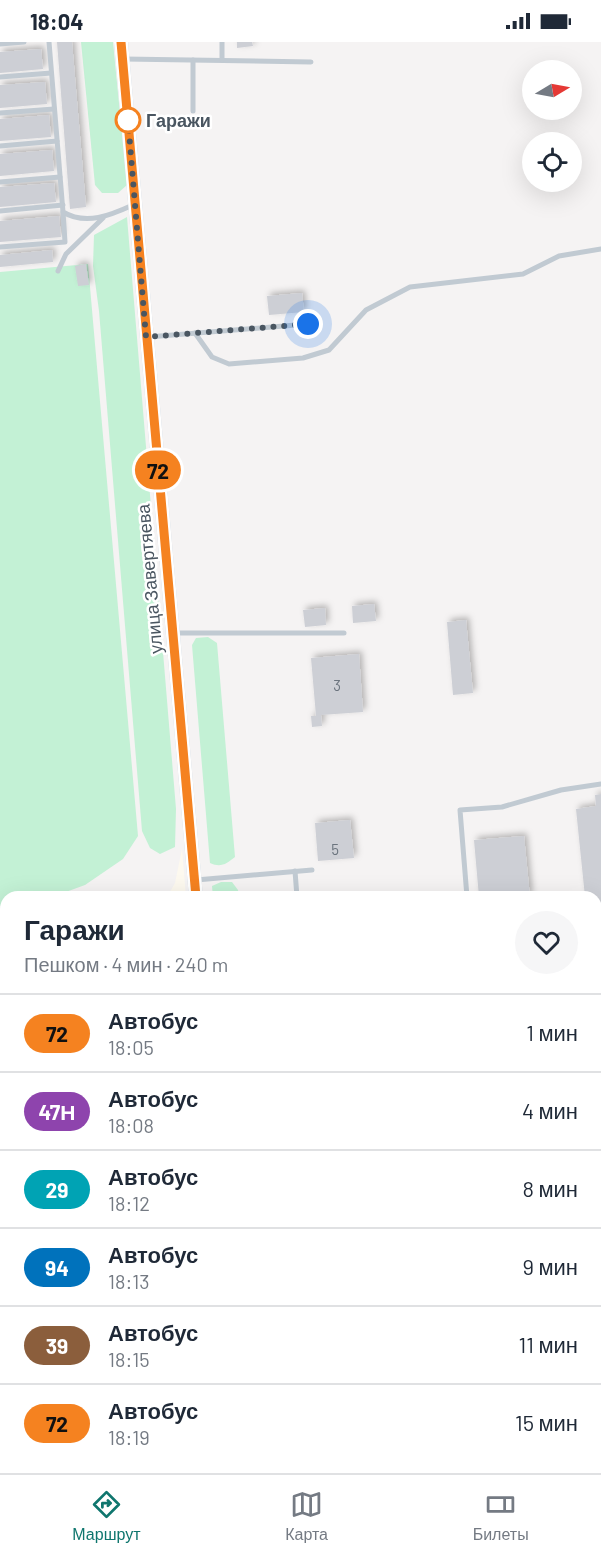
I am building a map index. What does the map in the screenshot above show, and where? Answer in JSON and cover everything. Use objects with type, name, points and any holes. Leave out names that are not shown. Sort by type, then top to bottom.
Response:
[{"type":"main road","name":"улица Завертяева","points":[[121,42],[195,891]]},
{"type":"lane","points":[[0,44],[24,42]]},
{"type":"lane","points":[[0,247],[65,242],[49,42]]},
{"type":"lane","points":[[222,42],[222,60]]},
{"type":"lane","points":[[123,59],[311,62]]},
{"type":"lane","points":[[193,60],[193,111]]},
{"type":"lane","points":[[0,77],[51,73]]},
{"type":"lane","points":[[0,113],[54,109]]},
{"type":"lane","points":[[0,146],[57,141]]},
{"type":"lane","points":[[0,182],[60,177]]},
{"type":"lane","points":[[63,212],[92,219],[105,217],[134,204]]},
{"type":"lane","points":[[0,211],[63,205]]},
{"type":"lane","points":[[58,271],[66,254],[105,217]]},
{"type":"lane","points":[[195,333],[212,357],[229,364],[303,358],[328,350],[366,310],[410,287],[523,274],[559,256],[601,249]]},
{"type":"lane","points":[[146,337],[308,324]]},
{"type":"lane","points":[[172,633],[344,633]]},
{"type":"lane","points":[[467,891],[460,810],[502,807],[561,790],[601,784]]},
{"type":"lane","points":[[194,880],[312,870]]},
{"type":"lane","points":[[295,871],[297,891]]},
{"type":"shaded area","points":[[182,849],[186,891],[170,891],[175,883]]},
{"type":"green space","points":[[81,42],[113,42],[127,185],[118,193],[102,193],[95,185]]},
{"type":"green space","points":[[127,217],[176,809],[175,847],[160,854],[150,848],[142,831],[99,311],[93,266],[94,235]]},
{"type":"green space","points":[[88,264],[138,836],[123,859],[85,885],[68,891],[0,891],[0,272]]},
{"type":"green space","points":[[208,637],[217,643],[235,857],[220,865],[210,863],[192,645],[196,638]]},
{"type":"green space","points":[[221,882],[232,882],[238,891],[212,891],[212,886]]},
{"type":"building","points":[[57,42],[72,42],[86,207],[70,209]]},
{"type":"building","points":[[237,42],[252,42],[253,46],[237,48]]},
{"type":"building","points":[[41,49],[43,69],[0,73],[0,52]]},
{"type":"building","points":[[45,82],[47,104],[0,108],[0,85]]},
{"type":"building","points":[[49,115],[51,137],[0,141],[0,119]]},
{"type":"building","points":[[52,150],[54,171],[0,176],[0,154]]},
{"type":"building","points":[[54,183],[56,202],[0,207],[0,187]]},
{"type":"building","points":[[59,216],[61,237],[0,242],[0,221]]},
{"type":"building","points":[[52,250],[53,262],[0,267],[0,255]]},
{"type":"building","points":[[86,264],[89,285],[78,286],[75,266]]},
{"type":"building","points":[[302,293],[304,312],[269,315],[267,296]]},
{"type":"building","points":[[374,604],[376,621],[353,623],[352,606]]},
{"type":"building","points":[[325,608],[326,625],[305,627],[303,610]]},
{"type":"building","points":[[466,620],[473,693],[453,695],[447,622]]},
{"type":"building","points":[[359,654],[363,712],[321,715],[322,726],[312,727],[311,716],[316,716],[311,658]]},
{"type":"building","points":[[601,794],[601,891],[584,891],[576,809],[596,806],[595,795]]},
{"type":"building","points":[[350,820],[354,858],[318,861],[315,823]]},
{"type":"building","points":[[524,836],[529,891],[478,891],[474,840]]},
{"type":"bus line","name":"72","points":[[121,42],[195,891]]},
{"type":"place","name":"Гаражи","points":[[128,120]]},
{"type":"route","points":[[128,120],[146,337],[308,324]]}]
